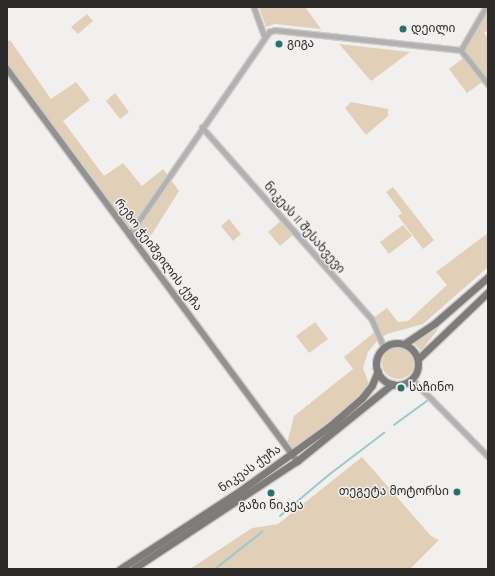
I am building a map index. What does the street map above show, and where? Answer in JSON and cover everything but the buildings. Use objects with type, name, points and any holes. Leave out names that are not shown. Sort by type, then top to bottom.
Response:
[{"type":"main road","name":"რეზო ჭეიშვილის ქუჩა","points":[[7,69],[129,235],[293,453],[297,461]]},
{"type":"main road","points":[[404,344],[435,323],[488,277]]},
{"type":"main road","points":[[418,359],[488,292]]},
{"type":"main road","points":[[384,348],[396,343],[404,344],[415,352],[418,359],[416,373],[412,379]]},
{"type":"main road","name":"ნიკეას ქუჩა","points":[[120,569],[293,453],[362,398],[372,385],[378,371],[377,358],[384,348]]},
{"type":"main road","points":[[378,371],[392,384]]},
{"type":"main road","name":"ნიკეას ქუჩა","points":[[133,569],[297,461],[392,384],[406,383],[412,379]]},
{"type":"street","points":[[254,7],[264,35]]},
{"type":"street","points":[[461,50],[486,7]]},
{"type":"street","points":[[129,235],[264,35],[275,30],[461,50],[488,84]]},
{"type":"street","name":"ნიკეას II შესახვევი","points":[[202,127],[372,319],[384,348]]},
{"type":"street","points":[[412,379],[488,456]]},
{"type":"shaded area","points":[[259,7],[305,7],[321,29],[275,24],[266,27]]},
{"type":"shaded area","points":[[488,7],[488,30],[484,33],[488,38],[488,84],[485,80],[467,93],[449,69],[466,56],[461,50]]},
{"type":"shaded area","points":[[87,14],[93,21],[78,34],[71,27]]},
{"type":"shaded area","points":[[10,40],[51,99],[76,82],[90,100],[63,121],[104,176],[123,163],[142,186],[163,169],[179,191],[152,234],[138,246],[7,69],[7,42]]},
{"type":"shaded area","points":[[339,44],[410,52],[371,81]]},
{"type":"shaded area","points":[[115,93],[129,112],[120,119],[106,101]]},
{"type":"shaded area","points":[[351,102],[388,109],[388,116],[366,135],[345,108]]},
{"type":"shaded area","points":[[393,187],[434,240],[423,249],[398,216],[402,213],[386,192]]},
{"type":"shaded area","points":[[229,219],[241,234],[233,241],[221,226]]},
{"type":"shaded area","points":[[283,219],[295,233],[280,246],[268,232]]},
{"type":"shaded area","points":[[403,225],[412,236],[389,254],[380,242]]},
{"type":"shaded area","points":[[488,233],[488,267],[423,324],[387,334],[377,341],[368,352],[363,368],[370,387],[293,453],[287,444],[294,416],[353,369],[344,357],[377,330],[372,319],[387,308],[398,322],[408,321],[447,285],[436,272]]},
{"type":"shaded area","points":[[315,322],[328,339],[309,353],[296,336]]},
{"type":"shaded area","points":[[439,328],[421,351],[412,341],[428,334]]},
{"type":"shaded area","points":[[395,347],[401,347],[411,354],[414,363],[413,369],[407,376],[401,379],[395,379],[385,372],[382,366],[382,360],[389,350]]},
{"type":"shaded area","points":[[362,457],[431,536],[439,540],[410,569],[190,569],[252,528],[278,524]]},
{"type":"waterway","points":[[394,425],[427,401]]},
{"type":"waterway","points":[[280,516],[330,474],[384,433]]},
{"type":"waterway","points":[[215,569],[262,532]]},
{"type":"place","name":"დეილი","points":[[403,29]]},
{"type":"place","name":"გიგა","points":[[279,44]]},
{"type":"place","name":"საჩინო","points":[[401,388]]},
{"type":"place","name":"თეგეტა მოტორსი","points":[[457,492]]},
{"type":"place","name":"გაზი ნიკეა","points":[[271,493]]}]
